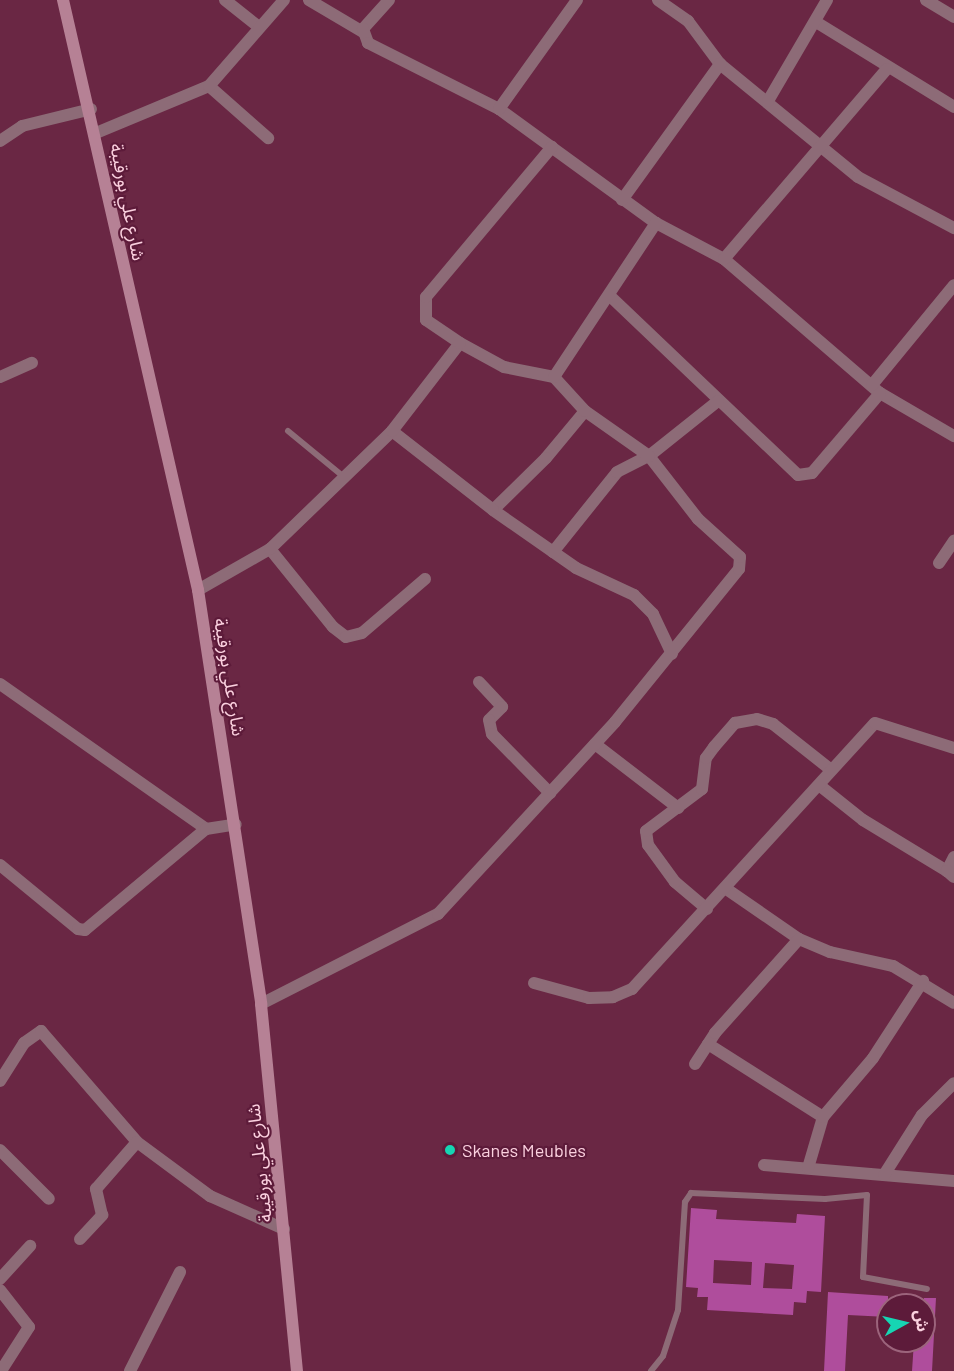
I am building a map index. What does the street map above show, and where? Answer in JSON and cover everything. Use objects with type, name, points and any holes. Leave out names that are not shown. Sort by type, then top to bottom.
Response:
[{"type":"main road","name":"شارع علي بورقيبة","points":[[63,0],[91,109],[135,330],[198,590],[236,824],[261,1004],[297,1371]]},
{"type":"street","points":[[225,0],[259,27]]},
{"type":"street","points":[[96,133],[209,86],[284,0]]},
{"type":"street","points":[[309,0],[363,32],[374,47],[499,109],[656,223],[724,259],[876,389],[954,436]]},
{"type":"street","points":[[363,32],[389,0]]},
{"type":"street","points":[[499,109],[577,0]]},
{"type":"street","points":[[658,0],[681,15],[720,64],[821,146],[885,195],[954,228]]},
{"type":"street","points":[[768,101],[827,0]]},
{"type":"street","points":[[926,0],[954,17]]},
{"type":"street","points":[[816,22],[887,69],[954,107]]},
{"type":"street","points":[[622,200],[720,64]]},
{"type":"street","points":[[724,259],[887,69]]},
{"type":"street","points":[[209,86],[268,138]]},
{"type":"street","points":[[0,141],[22,126],[91,109]]},
{"type":"street","points":[[261,1004],[438,914],[595,744],[672,654],[739,569],[740,557],[698,519],[649,456],[585,411],[554,377],[504,367],[460,343],[426,320],[423,303],[552,147]]},
{"type":"street","points":[[554,377],[611,297],[656,223]]},
{"type":"street","points":[[611,297],[790,470],[808,476],[954,285]]},
{"type":"street","points":[[198,590],[270,549],[347,479],[392,431],[460,343]]},
{"type":"street","points":[[0,377],[32,363]]},
{"type":"street","points":[[553,552],[617,472],[649,456],[718,401]]},
{"type":"street","points":[[493,510],[546,458],[585,411]]},
{"type":"street","points":[[392,431],[493,510],[553,552],[643,602],[665,633],[672,654]]},
{"type":"street","points":[[939,563],[954,541]]},
{"type":"street","points":[[270,549],[333,627],[346,637],[362,633],[425,579]]},
{"type":"street","points":[[479,682],[502,707],[489,720],[492,735],[550,793]]},
{"type":"street","points":[[0,684],[206,829]]},
{"type":"street","points":[[706,909],[675,882],[646,838],[650,826],[702,789],[707,755],[735,723],[747,718],[773,724],[830,769]]},
{"type":"street","points":[[534,983],[589,998],[621,994],[632,989],[819,785],[830,769],[875,723],[954,748]]},
{"type":"street","points":[[595,744],[678,808]]},
{"type":"street","points":[[819,785],[901,845],[950,874],[954,857]]},
{"type":"street","points":[[0,865],[78,929],[85,930],[206,829],[236,824]]},
{"type":"street","points":[[725,888],[799,939],[830,952],[893,966],[923,981],[954,1003]]},
{"type":"street","points":[[695,1064],[708,1044],[799,939]]},
{"type":"street","points":[[808,1168],[823,1117],[873,1058],[923,981]]},
{"type":"street","points":[[0,1082],[24,1043],[41,1031],[137,1142],[210,1196],[284,1229]]},
{"type":"street","points":[[708,1044],[823,1117]]},
{"type":"street","points":[[884,1175],[922,1115],[954,1083]]},
{"type":"street","points":[[80,1239],[102,1215],[96,1189],[137,1142]]},
{"type":"street","points":[[0,1150],[49,1199]]},
{"type":"street","points":[[764,1165],[954,1181]]},
{"type":"street","points":[[0,1279],[30,1246]]},
{"type":"street","points":[[130,1371],[180,1272]]},
{"type":"street","points":[[0,1290],[29,1327],[1,1371]]},
{"type":"lane","points":[[288,431],[347,479]]},
{"type":"lane","points":[[651,1371],[663,1356],[678,1310],[685,1202],[692,1193],[825,1199],[867,1195],[863,1277],[927,1289]]},
{"type":"building","points":[[691,1208],[717,1210],[716,1219],[796,1223],[797,1214],[825,1216],[821,1292],[807,1291],[806,1303],[794,1302],[793,1315],[707,1310],[708,1297],[697,1297],[698,1288],[686,1287]],"holes":[[[714,1260],[752,1262],[751,1285],[713,1283]],[[765,1263],[794,1265],[792,1289],[763,1288]]]},
{"type":"building","points":[[828,1292],[876,1295],[876,1316],[848,1315],[845,1371],[824,1371]]},
{"type":"building","points":[[913,1353],[933,1353],[932,1371],[912,1371]]},
{"type":"place","name":"Skanes Meubles","points":[[450,1150]]}]
